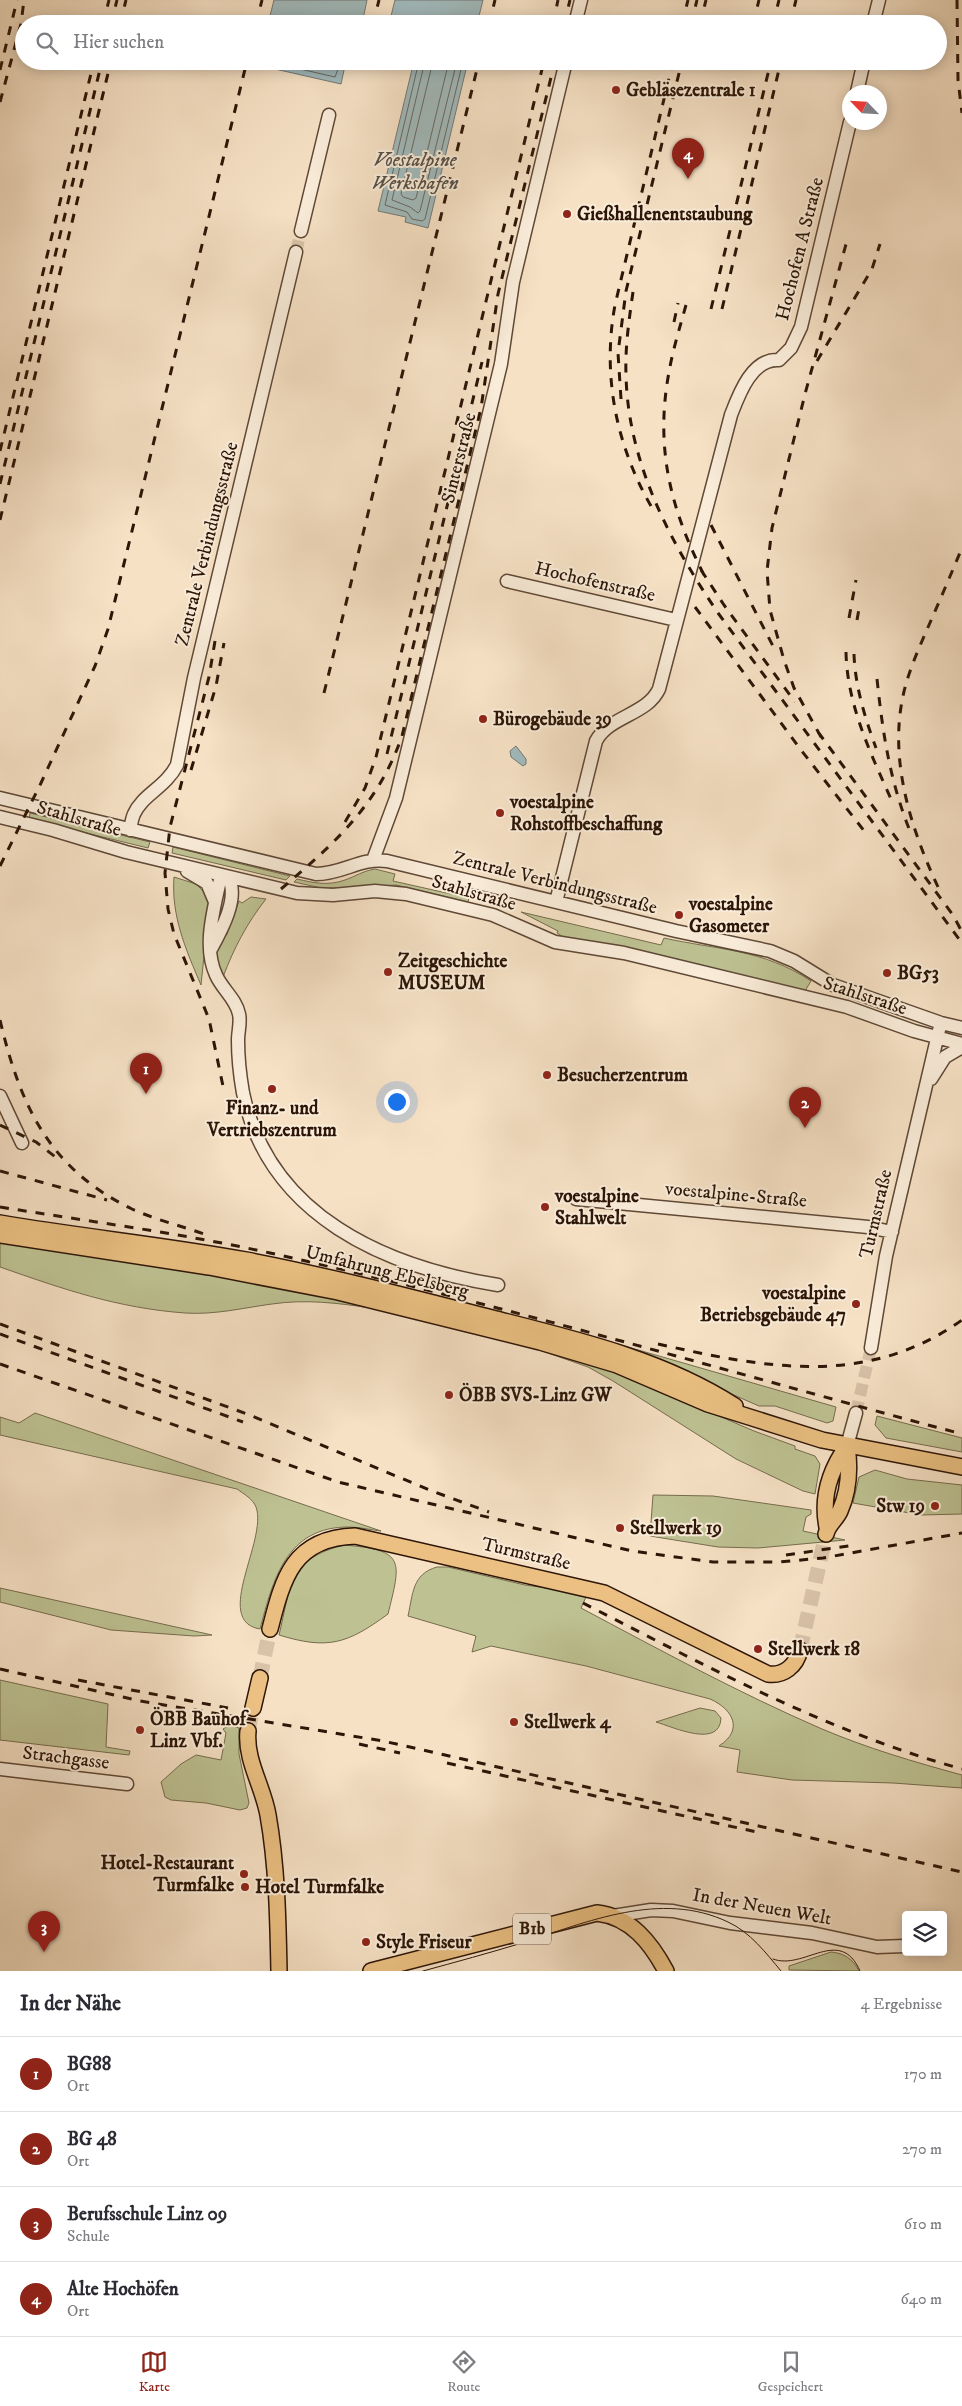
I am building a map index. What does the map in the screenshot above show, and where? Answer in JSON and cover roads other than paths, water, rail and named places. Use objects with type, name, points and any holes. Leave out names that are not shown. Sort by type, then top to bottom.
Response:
[{"type":"main road","name":"Umfahrung Ebelsberg","points":[[0,1223],[282,1267],[532,1328],[620,1353],[655,1366],[713,1392],[749,1415]]},
{"type":"main road","name":"Umfahrung Ebelsberg","points":[[0,1235],[209,1267],[338,1292],[600,1360],[650,1378],[708,1404],[749,1415],[794,1432],[847,1446],[962,1467]]},
{"type":"main road","points":[[826,1530],[840,1511],[850,1469],[847,1446]]},
{"type":"main road","name":"Turmstraße","points":[[270,1629],[283,1582],[296,1560],[304,1552],[328,1540],[355,1536],[604,1593],[768,1674],[781,1673],[788,1670],[795,1662],[800,1650]]},
{"type":"main road","points":[[253,1708],[260,1678]]},
{"type":"main road","points":[[248,1730],[248,1754],[266,1805],[271,1832],[279,1971]]},
{"type":"main road","name":"B1b","points":[[371,1971],[434,1956],[589,1913],[613,1916],[642,1935],[666,1971]]},
{"type":"street","points":[[577,15],[581,0]]},
{"type":"street","points":[[875,15],[879,0]]},
{"type":"street","name":"Sinterstraße","points":[[373,860],[393,809],[501,364],[513,282],[564,70]]},
{"type":"street","points":[[859,85],[862,70]]},
{"type":"street","points":[[301,231],[329,115]]},
{"type":"street","name":"Hochofen A Straße","points":[[700,531],[731,415],[740,393],[751,376],[763,364],[771,359],[779,360],[785,354],[801,327],[848,130]]},
{"type":"street","name":"Zentrale Verbindungsstraße","points":[[130,830],[134,814],[140,804],[172,777],[177,766],[194,678],[296,252]]},
{"type":"street","name":"Hochofenstraße","points":[[556,902],[596,741],[603,731],[656,697],[700,531]]},
{"type":"street","name":"Hochofenstraße","points":[[507,581],[676,620]]},
{"type":"street","name":"Zentrale Verbindungsstraße","points":[[0,798],[316,874],[337,873],[373,860],[387,861],[683,933],[770,951],[794,960],[833,986],[941,1023],[962,1028]]},
{"type":"street","name":"Stahlstraße","points":[[0,817],[174,864],[310,895],[375,891],[406,894],[498,917],[556,942],[624,953],[848,1007],[962,1046]]},
{"type":"street","points":[[174,864],[207,883],[216,902]]},
{"type":"street","points":[[225,876],[216,902],[210,930],[210,951],[217,978],[239,1012],[239,1067],[251,1121],[262,1147],[292,1191],[318,1216],[353,1239],[427,1268],[498,1285]]},
{"type":"street","points":[[210,951],[220,933],[229,908],[232,886],[225,876]]},
{"type":"street","points":[[229,908],[238,895],[247,890],[269,887]]},
{"type":"street","name":"Turmstraße","points":[[871,1348],[892,1232],[941,1023]]},
{"type":"street","name":"Turmstraße","points":[[924,1090],[941,1061],[962,1046]]},
{"type":"street","points":[[0,1096],[22,1144]]},
{"type":"street","name":"voestalpine-Straße","points":[[576,1199],[868,1226],[892,1232]]},
{"type":"street","points":[[847,1446],[856,1413]]},
{"type":"street","name":"Strachgasse","points":[[0,1769],[127,1784]]},
{"type":"street","name":"In der Neuen Welt","points":[[613,1916],[651,1910],[686,1912],[730,1923],[812,1932],[877,1947],[902,1946]]},
{"type":"water","points":[[274,0],[367,0],[364,15],[270,15]]},
{"type":"water","points":[[395,0],[483,0],[479,15],[391,15]]},
{"type":"water","points":[[279,70],[344,70],[341,84]]},
{"type":"water","name":"Voestalpine Werkshafen","points":[[412,70],[466,70],[428,228],[405,222],[406,217],[378,211]]},
{"type":"water","points":[[516,746],[526,759],[526,764],[523,766],[511,757],[510,751]]},
{"type":"tunnel","points":[[296,252],[301,231]]},
{"type":"tunnel","points":[[856,1413],[871,1348]]},
{"type":"tunnel","points":[[800,1650],[826,1534]]},
{"type":"tunnel","points":[[260,1678],[270,1629]]},
{"type":"tunnel","points":[[248,1731],[253,1708]]},
{"type":"tram line","points":[[423,1971],[510,1947],[572,1926],[624,1913],[651,1909],[677,1909],[703,1913],[728,1922],[743,1931],[781,1971]]},
{"type":"tram line","points":[[773,1959],[785,1961],[832,1950],[842,1951],[852,1958],[860,1971]]},
{"type":"railway","points":[[0,70],[17,0]]},
{"type":"railway","points":[[22,15],[24,0]]},
{"type":"railway","points":[[105,15],[109,0]]},
{"type":"railway","points":[[113,15],[117,0]]},
{"type":"railway","points":[[122,15],[126,0]]},
{"type":"railway","points":[[258,15],[262,0]]},
{"type":"railway","points":[[375,15],[379,0]]},
{"type":"railway","points":[[491,15],[495,0]]},
{"type":"railway","points":[[555,15],[558,0]]},
{"type":"railway","points":[[566,15],[570,0]]},
{"type":"railway","points":[[684,15],[688,0]]},
{"type":"railway","points":[[693,15],[697,0]]},
{"type":"railway","points":[[702,15],[706,0]]},
{"type":"railway","points":[[755,15],[759,0]]},
{"type":"railway","points":[[775,15],[779,0]]},
{"type":"railway","points":[[792,15],[796,0]]},
{"type":"railway","points":[[957,0],[958,80],[962,113]]},
{"type":"railway","points":[[0,102],[15,46]]},
{"type":"railway","points":[[0,451],[92,70]]},
{"type":"railway","points":[[0,484],[100,70]]},
{"type":"railway","points":[[0,520],[109,70]]},
{"type":"railway","points":[[0,866],[95,666],[108,629],[245,70]]},
{"type":"railway","points":[[324,693],[477,70]]},
{"type":"railway","points":[[345,822],[365,788],[376,757],[542,70]]},
{"type":"railway","points":[[281,889],[337,839],[353,821],[381,783],[402,736],[481,408],[498,294],[553,70]]},
{"type":"railway","points":[[651,506],[629,459],[615,409],[611,383],[611,331],[615,305],[671,70]]},
{"type":"railway","points":[[621,399],[618,353],[626,291],[680,70]]},
{"type":"railway","points":[[711,309],[769,70]]},
{"type":"railway","points":[[722,309],[779,70]]},
{"type":"railway","points":[[821,737],[794,688],[784,660],[770,610],[767,571],[772,528],[805,394],[848,237]]},
{"type":"railway","points":[[817,361],[872,269],[880,244]]},
{"type":"railway","points":[[633,292],[626,354],[629,408],[634,439],[643,470],[668,530],[718,613],[962,943]]},
{"type":"railway","points":[[674,322],[678,303]]},
{"type":"railway","points":[[686,305],[669,372],[665,400],[665,452],[674,501],[682,526],[704,575]]},
{"type":"railway","points":[[387,754],[482,362]]},
{"type":"railway","points":[[711,525],[776,652]]},
{"type":"railway","points":[[938,887],[919,842],[905,794],[901,770],[899,720],[905,687],[911,669],[962,548]]},
{"type":"railway","points":[[701,570],[724,605],[795,702]]},
{"type":"railway","points":[[849,618],[856,580]]},
{"type":"railway","points":[[857,620],[860,603]]},
{"type":"railway","points":[[695,607],[801,750],[865,832]]},
{"type":"railway","points":[[215,641],[209,677],[170,827],[165,873],[168,909],[174,934],[209,1019],[224,1091]]},
{"type":"railway","points":[[191,770],[216,686],[224,643]]},
{"type":"railway","points":[[846,652],[847,671],[855,709],[868,746],[891,799]]},
{"type":"railway","points":[[854,654],[861,702],[876,748]]},
{"type":"railway","points":[[877,679],[888,759],[898,797],[912,836]]},
{"type":"railway","points":[[818,732],[953,915],[962,932]]},
{"type":"railway","points":[[0,1020],[17,1080],[29,1107],[42,1131],[59,1154],[79,1175],[103,1193],[132,1209],[207,1235]]},
{"type":"railway","points":[[0,1125],[36,1142],[58,1159]]},
{"type":"railway","points":[[0,1171],[107,1200]]},
{"type":"railway","points":[[0,1207],[210,1241],[365,1275],[536,1318],[962,1434]]},
{"type":"railway","points":[[658,1344],[698,1353],[776,1365],[852,1364],[889,1356],[926,1342],[962,1320]]},
{"type":"railway","points":[[0,1324],[247,1414],[432,1491],[489,1512]]},
{"type":"railway","points":[[0,1334],[243,1422]]},
{"type":"railway","points":[[0,1364],[338,1482],[632,1551],[713,1562],[779,1562],[823,1558],[962,1533]]},
{"type":"railway","points":[[786,1555],[855,1545]]},
{"type":"railway","points":[[583,1603],[768,1696],[864,1736],[912,1754],[962,1769]]},
{"type":"railway","points":[[0,1669],[140,1701],[383,1741],[962,1872]]},
{"type":"railway","points":[[78,1680],[228,1708]]},
{"type":"railway","points":[[359,1744],[400,1753]]},
{"type":"railway","points":[[447,1763],[761,1833]]},
{"type":"place","name":"Gebläsezentrale 1","points":[[616,90]]},
{"type":"place","name":"Alte Hochöfen","points":[[688,179]]},
{"type":"place","name":"Gießhallenentstaubung","points":[[567,214]]},
{"type":"place","name":"Bürogebäude 39","points":[[483,719]]},
{"type":"place","name":"voestalpine Rohstoffbeschaffung","points":[[500,813]]},
{"type":"place","name":"voestalpine Gasometer","points":[[679,915]]},
{"type":"place","name":"Zeitgeschichte MUSEUM","points":[[388,972]]},
{"type":"place","name":"BG53","points":[[887,973]]},
{"type":"place","name":"Besucherzentrum","points":[[547,1075]]},
{"type":"place","name":"Finanz- und Vertriebszentrum","points":[[272,1089]]},
{"type":"place","name":"BG88","points":[[146,1094]]},
{"type":"place","name":"BG 48","points":[[805,1128]]},
{"type":"place","name":"voestalpine Stahlwelt","points":[[545,1207]]},
{"type":"place","name":"voestalpine Betriebsgebäude 47","points":[[856,1304]]},
{"type":"place","name":"ÖBB SVS-Linz GW","points":[[449,1395]]},
{"type":"place","name":"Stw 19","points":[[935,1506]]},
{"type":"place","name":"Stellwerk 19","points":[[620,1528]]},
{"type":"place","name":"Stellwerk 18","points":[[758,1649]]},
{"type":"place","name":"Stellwerk 4","points":[[514,1722]]},
{"type":"place","name":"ÖBB Bauhof Linz Vbf.","points":[[140,1730]]},
{"type":"place","name":"Hotel-Restaurant Turmfalke","points":[[244,1874]]},
{"type":"place","name":"Hotel Turmfalke","points":[[245,1887]]},
{"type":"place","name":"Style Friseur","points":[[366,1942]]},
{"type":"place","name":"Berufsschule Linz 09","points":[[44,1952]]}]
